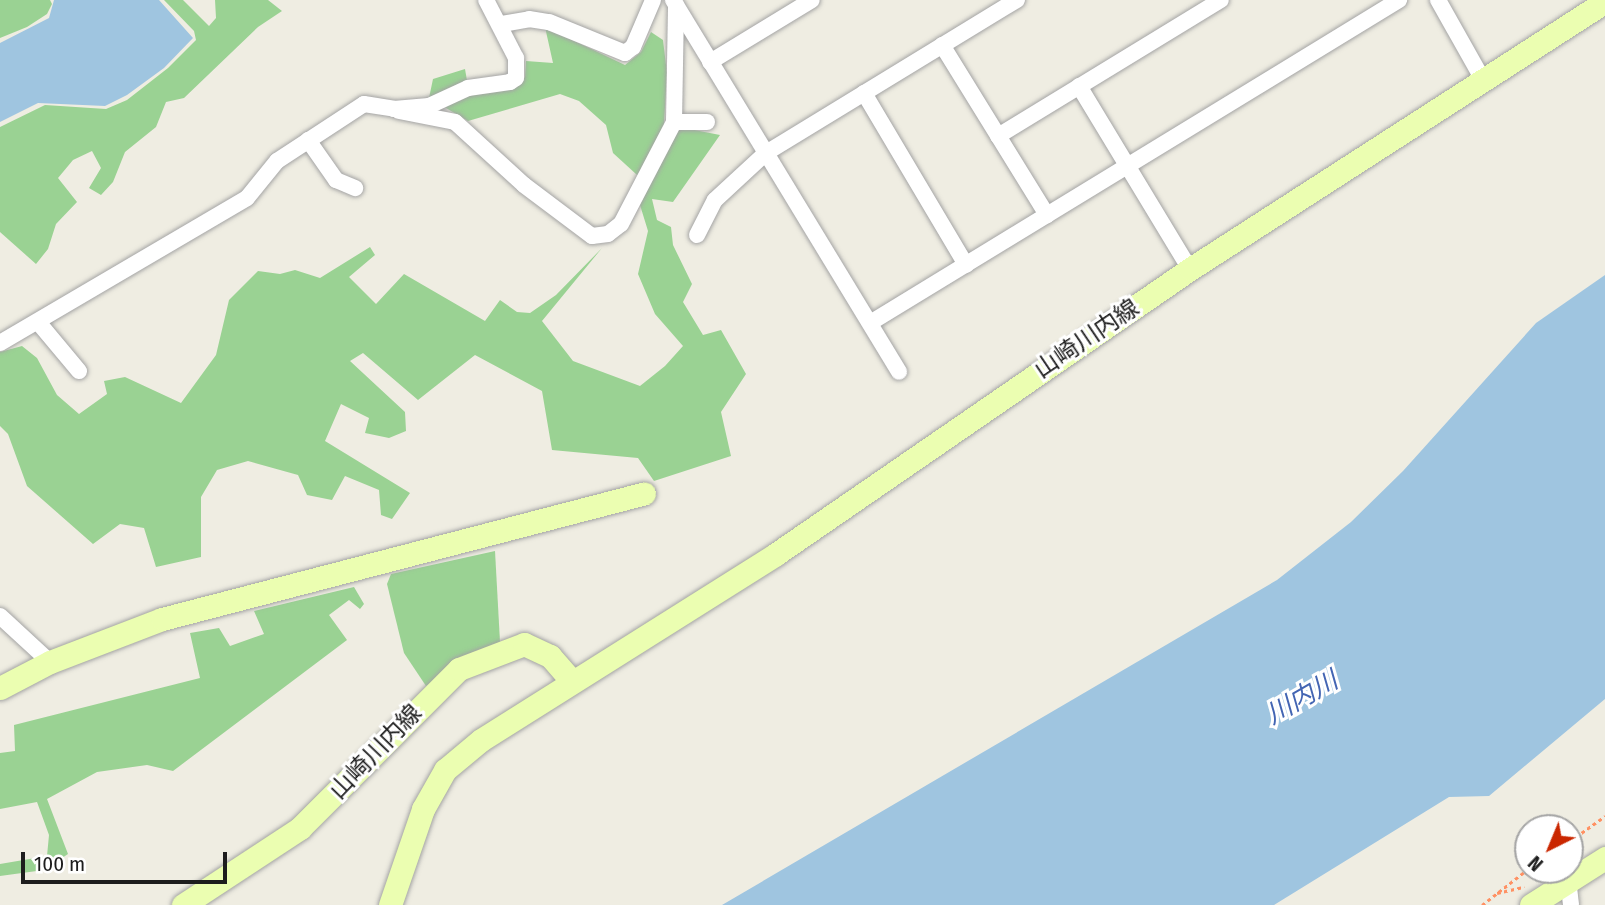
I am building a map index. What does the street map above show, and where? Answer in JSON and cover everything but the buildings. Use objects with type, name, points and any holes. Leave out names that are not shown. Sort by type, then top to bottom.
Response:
[{"type":"main road","name":"山崎川内線","points":[[390,905],[422,809],[445,770],[481,740],[571,680],[776,554],[1190,269],[1482,78],[1605,2]]},
{"type":"main road","points":[[0,688],[50,662],[162,619],[644,493]]},
{"type":"main road","name":"山崎川内線","points":[[183,905],[300,828],[460,669],[524,644],[550,656],[571,680]]},
{"type":"main road","points":[[1584,870],[1605,858]]},
{"type":"main road","points":[[1531,905],[1562,884]]},
{"type":"street","points":[[394,109],[429,106],[468,88],[516,78],[516,58],[502,24],[486,0]]},
{"type":"street","points":[[502,24],[549,22],[625,53],[633,47],[653,0]]},
{"type":"street","points":[[710,62],[812,0]]},
{"type":"street","points":[[697,235],[715,200],[766,153],[1017,0]]},
{"type":"street","points":[[998,135],[1221,0]]},
{"type":"street","points":[[870,324],[1128,166],[1372,7],[1399,0]]},
{"type":"street","points":[[1438,0],[1482,78]]},
{"type":"street","points":[[675,3],[899,372]]},
{"type":"street","points":[[0,343],[247,198],[277,161],[364,104],[394,109],[415,118],[455,122],[524,185],[592,236],[608,234],[621,224],[674,122],[675,3]]},
{"type":"street","points":[[942,45],[1047,215]]},
{"type":"street","points":[[1079,86],[1190,269]]},
{"type":"street","points":[[864,93],[966,265]]},
{"type":"street","points":[[674,122],[707,122]]},
{"type":"street","points":[[308,140],[336,180],[355,188]]},
{"type":"street","points":[[38,322],[79,371]]},
{"type":"street","points":[[0,616],[50,662]]},
{"type":"street","points":[[1569,884],[1572,905]]},
{"type":"path","points":[[1584,831],[1605,816]]},
{"type":"path","points":[[1482,905],[1514,880]]},
{"type":"green space","points":[[0,0],[50,0],[52,4],[47,14],[27,27],[0,38]]},
{"type":"green space","points":[[164,0],[183,0],[209,26],[216,18],[215,0],[268,0],[282,11],[258,27],[184,98],[166,102],[156,127],[125,152],[113,182],[101,195],[89,188],[101,168],[92,151],[73,160],[58,178],[77,202],[56,224],[48,249],[36,264],[0,232],[0,127],[45,105],[106,109],[127,100],[168,68],[196,40],[194,31]]},
{"type":"green space","points":[[545,27],[625,65],[641,52],[651,32],[663,40],[667,73],[664,124],[720,135],[673,202],[652,199],[657,220],[671,227],[673,245],[692,284],[683,302],[703,335],[721,330],[746,374],[721,412],[731,456],[654,481],[638,458],[552,450],[542,391],[475,355],[418,400],[363,353],[350,361],[405,412],[406,431],[389,438],[365,433],[369,418],[341,404],[325,441],[410,493],[392,519],[381,515],[379,490],[345,476],[332,500],[307,495],[298,475],[248,461],[217,470],[201,497],[201,557],[156,567],[144,528],[120,524],[93,544],[27,486],[8,434],[0,426],[0,352],[22,346],[37,358],[57,395],[79,414],[107,394],[104,381],[125,377],[181,403],[216,355],[229,300],[258,271],[280,274],[295,270],[320,278],[370,247],[375,255],[349,277],[376,304],[404,274],[485,321],[500,300],[517,312],[530,313],[556,295],[602,248],[542,321],[573,361],[640,386],[665,366],[683,346],[655,314],[638,274],[648,231],[640,205],[648,185],[613,153],[606,125],[579,101],[560,94],[468,121],[429,98],[433,79],[465,69],[469,92],[516,87],[525,77],[526,61],[553,63]]},
{"type":"green space","points":[[495,551],[500,642],[426,686],[404,653],[387,584],[391,574]]},
{"type":"green space","points":[[354,587],[364,604],[360,609],[349,600],[329,615],[347,640],[173,771],[147,765],[97,772],[47,799],[68,854],[44,870],[0,876],[0,864],[47,856],[49,835],[37,802],[0,809],[0,753],[15,751],[14,725],[200,678],[190,633],[219,628],[230,646],[264,634],[254,611]]},
{"type":"water","points":[[54,0],[159,0],[193,38],[164,68],[127,95],[105,106],[38,103],[0,122],[0,43],[49,18]]},
{"type":"water","name":"川内川","points":[[1605,275],[1605,699],[1489,796],[1449,797],[1274,905],[722,905],[1277,580],[1351,522],[1403,471],[1536,323]]}]
